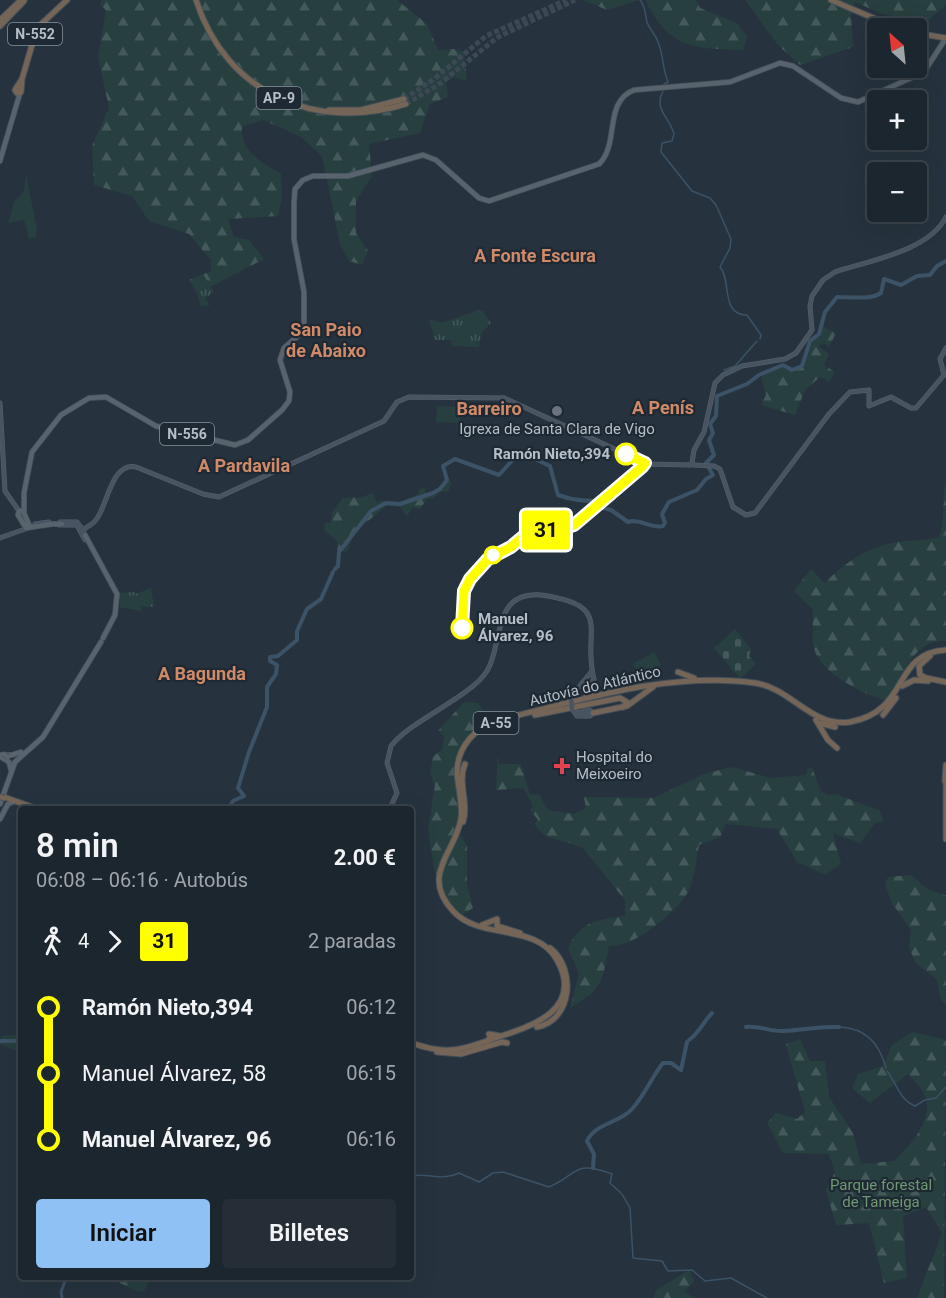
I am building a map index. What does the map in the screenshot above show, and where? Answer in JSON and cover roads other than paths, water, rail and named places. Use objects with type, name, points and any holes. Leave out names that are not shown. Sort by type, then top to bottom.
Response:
[{"type":"highway","points":[[0,21],[12,7],[23,0]]},
{"type":"highway","points":[[0,21],[23,0]]},
{"type":"highway","name":"N-552","points":[[18,91],[37,28],[67,0]]},
{"type":"highway","name":"AP-9","points":[[198,0],[218,39],[231,57],[254,80],[282,97],[314,108],[342,111],[380,107],[405,101]]},
{"type":"highway","points":[[824,0],[867,19]]},
{"type":"highway","points":[[831,0],[873,18]]},
{"type":"highway","points":[[927,34],[946,37]]},
{"type":"highway","points":[[889,700],[905,670],[914,662],[936,651],[946,651]]},
{"type":"highway","points":[[946,651],[930,656],[919,666],[920,675],[946,683]]},
{"type":"highway","name":"Autovía do Atlántico","points":[[437,1052],[467,1050],[546,1025],[557,1014],[567,994],[566,968],[558,955],[550,948],[535,938],[482,924],[457,912],[443,889],[443,865],[462,823],[464,805],[460,769],[469,744],[489,726],[655,687],[695,682],[758,686],[778,693],[817,721],[839,725],[854,723],[880,714],[896,698],[914,667],[930,656]]},
{"type":"highway","name":"Autovía do Atlántico","points":[[414,1045],[452,1050],[487,1041],[491,1037],[489,1034],[505,1035],[532,1027],[548,1017],[560,1000],[563,984],[556,959],[545,946],[534,940],[469,923],[450,909],[442,895],[439,882],[442,860],[461,819],[457,773],[459,758],[467,741],[478,730],[489,723],[665,682],[704,679],[744,682],[776,689],[822,719],[844,723],[871,715],[885,707],[914,662]]},
{"type":"highway","points":[[678,672],[704,679]]},
{"type":"highway","points":[[583,698],[593,692],[589,680]]},
{"type":"highway","points":[[902,686],[914,680],[946,683]]},
{"type":"highway","points":[[744,682],[758,681]]},
{"type":"highway","points":[[588,713],[623,707],[655,687]]},
{"type":"highway","points":[[518,716],[608,692]]},
{"type":"highway","points":[[528,716],[620,698],[627,702],[623,707]]},
{"type":"highway","points":[[883,714],[896,698]]},
{"type":"highway","points":[[817,721],[835,727]]},
{"type":"highway","points":[[817,721],[828,740],[836,745]]},
{"type":"highway","name":"A-55","points":[[462,823],[465,810],[465,764]]},
{"type":"highway","points":[[946,765],[946,839]]},
{"type":"highway","points":[[945,787],[946,777]]},
{"type":"highway","points":[[2,798],[24,806]]},
{"type":"highway","points":[[2,798],[28,806]]},
{"type":"highway","points":[[414,1045],[437,1052],[461,1054],[507,1042]]},
{"type":"main road","name":"N-556","points":[[25,518],[31,454],[64,413],[89,398],[103,396],[159,427],[237,445],[250,439],[286,406],[290,392],[281,369],[280,356],[285,347],[299,335],[304,323],[304,292],[294,239],[294,195],[297,185],[306,178],[348,176],[423,155],[436,160],[478,198],[493,201],[600,163],[607,152],[618,102],[624,95],[634,90],[730,82],[780,63],[793,66],[841,98],[858,102],[924,72],[946,37]]},
{"type":"main road","name":"N-552","points":[[0,161],[18,91]]},
{"type":"main road","points":[[692,464],[694,450],[705,429],[715,383],[725,374],[747,364],[785,359],[798,351],[812,330],[811,299],[826,277],[919,244],[932,235],[946,218]]},
{"type":"main road","points":[[82,530],[97,519],[118,473],[126,467],[136,467],[203,494],[219,497],[384,422],[395,404],[409,397],[504,398],[647,464],[706,465],[722,471],[735,509],[746,515],[755,513],[829,414],[850,392],[870,390],[869,406],[891,397],[910,408],[916,408],[944,374],[940,359],[946,348]]},
{"type":"main road","points":[[0,403],[3,491]]},
{"type":"main road","points":[[0,419],[3,491],[25,518],[44,525],[75,524],[82,530]]},
{"type":"main road","points":[[25,518],[52,524]]},
{"type":"main road","points":[[0,538],[25,518],[77,522],[117,597],[115,615],[43,737],[13,766],[2,798],[4,807],[0,817]]},
{"type":"main road","points":[[44,525],[62,524]]},
{"type":"main road","points":[[85,535],[97,558]]},
{"type":"main road","points":[[391,806],[397,793],[387,763],[391,746],[475,683],[485,671],[506,610],[517,599],[535,595],[571,600],[585,611],[593,629],[592,670],[589,680],[582,683],[572,697],[573,710],[588,713]]},
{"type":"main road","points":[[2,754],[14,753],[41,735],[100,639]]},
{"type":"main road","points":[[2,754],[13,766]]},
{"type":"main road","points":[[2,754],[9,762],[11,772]]},
{"type":"main road","points":[[0,817],[12,802]]},
{"type":"waterway","points":[[640,0],[648,25],[660,47],[668,82],[664,84]]},
{"type":"waterway","points":[[663,91],[660,98],[661,108],[674,134],[672,141],[662,143],[661,152],[692,191],[710,198],[716,205],[731,239],[730,248],[720,267],[730,303],[733,309],[747,315],[761,335],[760,339]]},
{"type":"waterway","points":[[761,374],[783,365],[792,370],[802,366],[810,341],[819,334],[825,312],[837,297],[872,297],[881,293],[884,279],[901,285],[917,276],[930,275],[937,266],[946,261]]},
{"type":"waterway","points":[[724,370],[735,366],[757,341]]},
{"type":"waterway","points":[[599,507],[611,510],[628,522],[637,521],[663,526],[665,523],[662,514],[669,502],[697,490],[706,479],[713,475],[706,463],[714,455],[709,440],[713,433],[710,424],[716,416],[717,396],[747,384],[759,375]]},
{"type":"waterway","points":[[335,569],[338,566],[339,552],[371,511],[386,503],[400,504],[440,489],[447,480],[443,466],[455,459],[499,475],[517,455],[526,455],[550,466],[558,495],[576,500],[594,501],[597,505]]},
{"type":"waterway","points":[[230,806],[233,801],[244,796],[238,788],[267,707],[267,687],[276,674],[277,665],[270,661],[270,657],[278,656],[297,640],[297,631],[307,609],[321,599],[333,572]]},
{"type":"waterway","points":[[689,1040],[712,1013]]},
{"type":"waterway","points":[[746,1027],[778,1031],[839,1027]]},
{"type":"waterway","points":[[839,1027],[857,1030],[870,1038],[879,1051],[886,1068]]},
{"type":"waterway","points":[[0,1041],[18,1041]]},
{"type":"waterway","points":[[593,1168],[594,1154],[587,1141],[591,1135],[627,1114],[641,1098],[663,1063],[671,1063],[681,1070],[687,1042]]},
{"type":"waterway","points":[[887,1071],[905,1099],[915,1106],[925,1100],[936,1098],[946,1087]]},
{"type":"waterway","points":[[414,1176],[446,1177],[459,1173],[479,1182],[493,1173],[503,1172],[549,1187],[581,1169],[597,1169],[612,1174],[610,1183],[622,1194],[630,1208],[633,1258],[662,1261],[668,1271],[692,1270],[705,1281],[731,1278],[767,1298]]},
{"type":"waterway","points":[[62,1298],[61,1292],[66,1280]]},
{"type":"tunnel","points":[[404,99],[434,79],[486,36],[566,0]]},
{"type":"tunnel","points":[[406,104],[438,85],[498,37],[575,0]]},
{"type":"place","name":"Igrexa de Santa Clara de Vigo","points":[[557,411]]},
{"type":"place","name":"Ramón Nieto,394","points":[[626,454]]},
{"type":"place","name":"Manuel Álvarez, 96","points":[[462,628]]},
{"type":"place","name":"Hospital do Meixoeiro","points":[[562,766]]},
{"type":"district","name":"A Fonte Escura","points":[[535,255]]},
{"type":"district","name":"San Paio de Abaixo","points":[[326,339]]},
{"type":"district","name":"A Penís","points":[[663,407]]},
{"type":"district","name":"Barreiro","points":[[489,408]]},
{"type":"district","name":"A Pardavila","points":[[244,465]]},
{"type":"district","name":"A Bagunda","points":[[202,673]]},
{"type":"park label","name":"Parque forestal de Tameiga","points":[[881,1194]]}]
